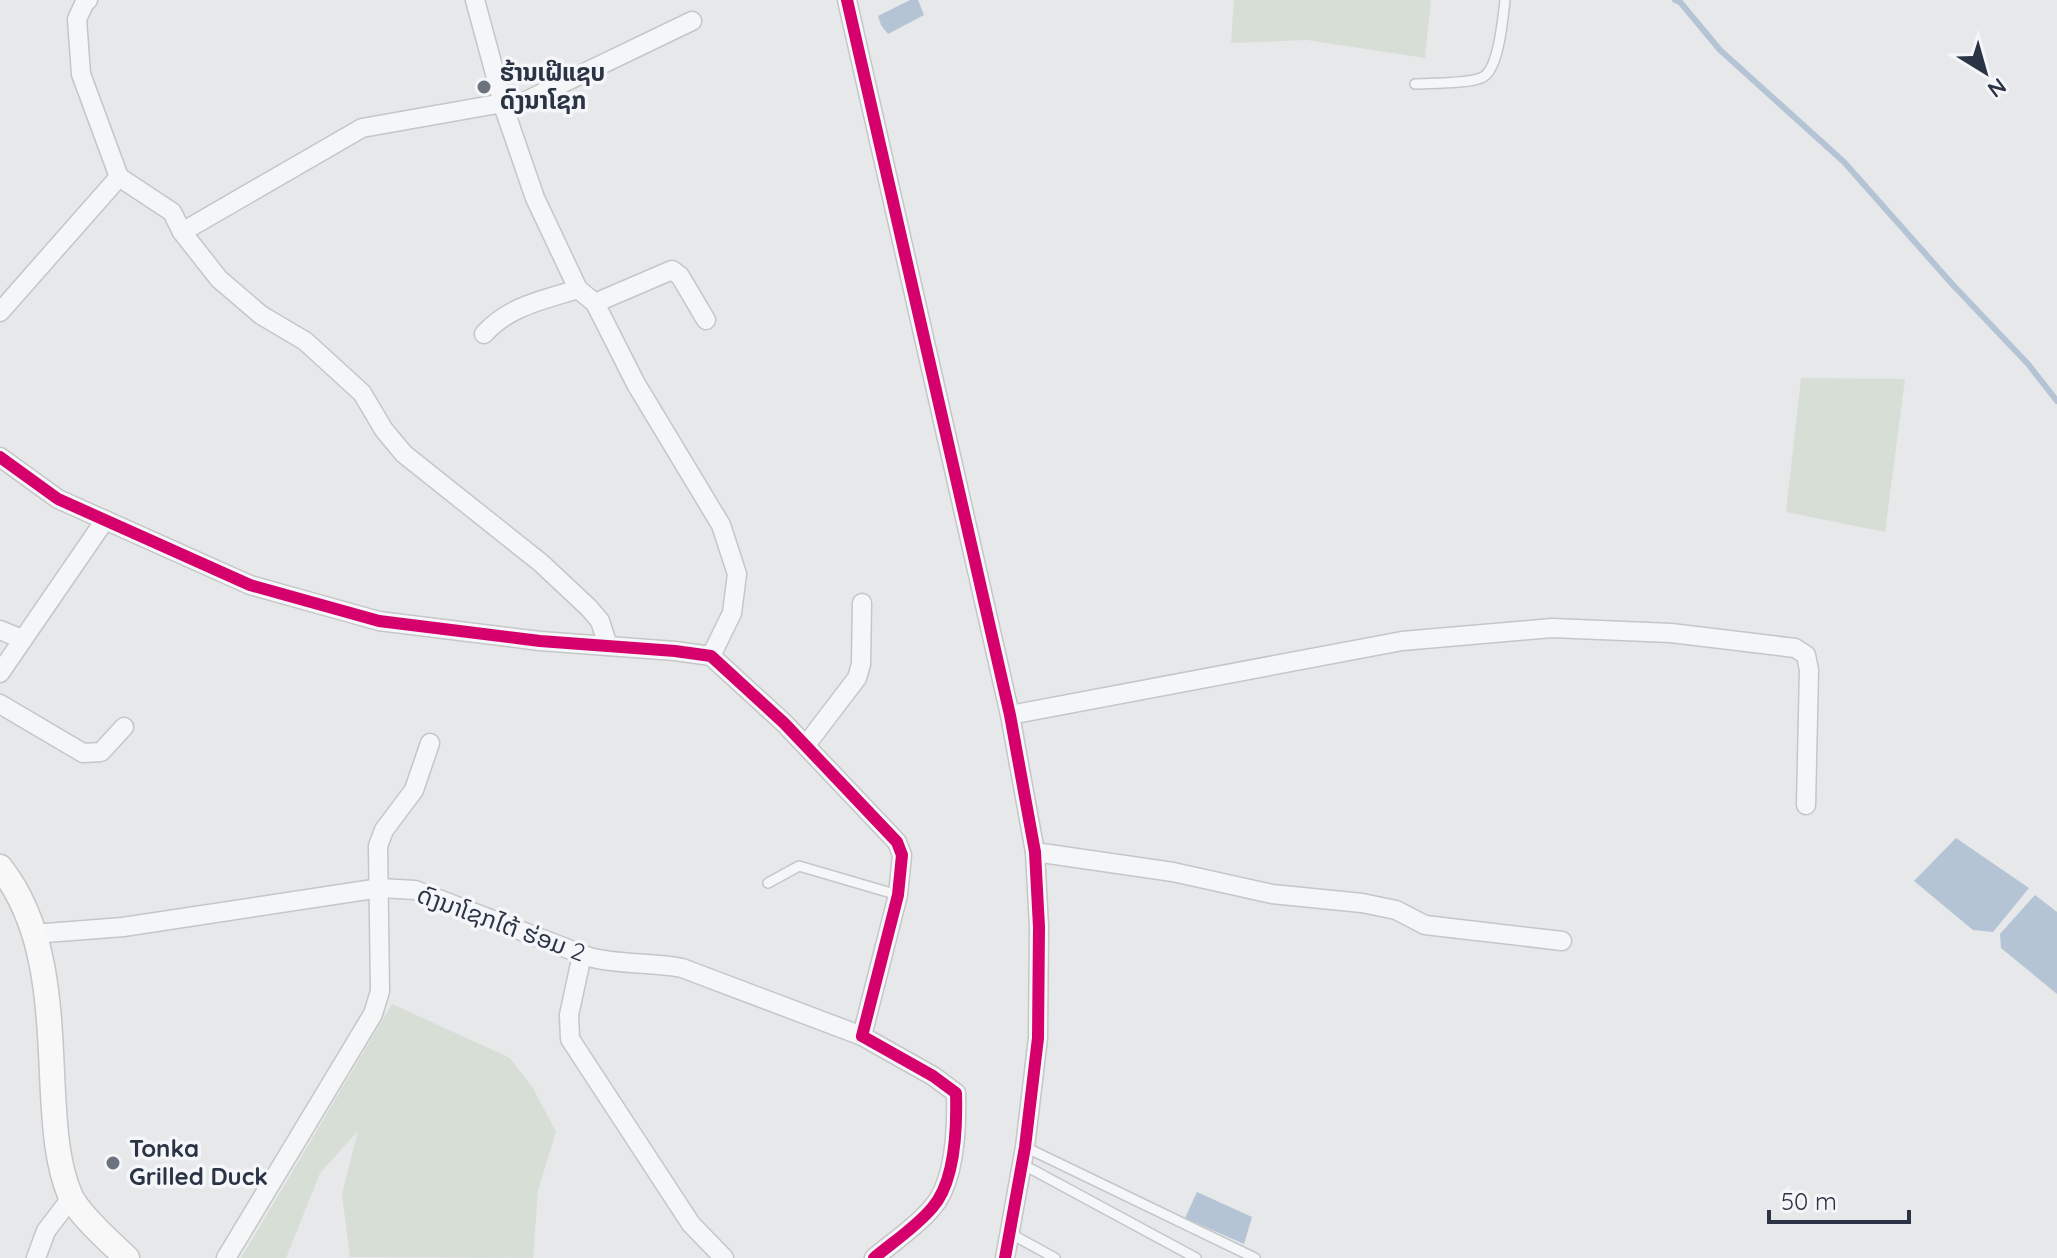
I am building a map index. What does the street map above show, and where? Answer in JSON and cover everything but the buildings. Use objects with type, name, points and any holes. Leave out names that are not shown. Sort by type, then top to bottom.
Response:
[{"type":"street","points":[[88,0],[77,19],[81,74],[119,177],[172,212],[182,232],[219,279],[261,315],[305,341],[362,393],[384,430],[404,454],[541,563],[589,608],[600,621],[608,646]]},
{"type":"street","points":[[475,0],[504,107],[535,198],[578,289],[595,303],[636,384],[721,525],[737,574],[732,613],[711,656]]},
{"type":"street","points":[[847,0],[1010,715],[1035,852],[1039,927],[1038,1038],[1024,1156],[1005,1258]]},
{"type":"street","points":[[182,232],[362,128],[504,107],[692,21]]},
{"type":"street","points":[[0,312],[119,177]]},
{"type":"street","points":[[595,303],[672,270],[680,276],[706,320]]},
{"type":"street","points":[[484,334],[495,321],[514,309],[578,289]]},
{"type":"street","points":[[0,457],[58,499],[250,585],[379,621],[540,641],[711,656],[806,745],[897,842],[902,855],[898,895],[862,1036]]},
{"type":"street","points":[[0,673],[105,520]]},
{"type":"street","points":[[806,745],[857,678],[861,664],[862,603]]},
{"type":"street","points":[[1010,715],[1402,641],[1552,628],[1671,633],[1795,648],[1806,655],[1809,670],[1806,805]]},
{"type":"street","points":[[0,630],[22,639]]},
{"type":"street","points":[[0,704],[83,753],[101,752],[124,727]]},
{"type":"street","points":[[226,1258],[373,1014],[380,991],[378,846],[384,830],[414,790],[430,743]]},
{"type":"street","points":[[1035,852],[1173,872],[1272,894],[1362,903],[1396,910],[1425,925],[1562,941]]},
{"type":"street","points":[[0,867],[17,889],[33,934],[48,996],[56,1141],[71,1198],[104,1237],[127,1258]]},
{"type":"street","name":"ດົງນາໂຊກໄຕ້ ຮ່ອມ 2","points":[[33,934],[123,927],[380,888],[415,890],[582,955],[609,963],[659,964],[682,968],[862,1036],[933,1076],[956,1093],[957,1127],[945,1189],[932,1209],[874,1258]]},
{"type":"street","points":[[582,955],[569,1015],[570,1039],[691,1224],[724,1258]]},
{"type":"street","points":[[36,1258],[46,1231],[71,1198]]},
{"type":"lane","points":[[1415,84],[1482,79],[1491,71],[1505,0]]},
{"type":"lane","points":[[768,883],[799,866],[898,895]]},
{"type":"lane","points":[[1024,1156],[1196,1258]]},
{"type":"lane","points":[[1024,1156],[1255,1258]]},
{"type":"lane","points":[[1011,1234],[1055,1258]]},
{"type":"shaded area","points":[[1234,0],[1431,0],[1425,58],[1307,40],[1231,43]]},
{"type":"shaded area","points":[[1801,378],[1905,379],[1885,532],[1786,512]]},
{"type":"shaded area","points":[[392,1004],[510,1058],[533,1088],[556,1132],[538,1190],[533,1258],[350,1257],[342,1194],[358,1131],[320,1173],[286,1258],[241,1258]]},
{"type":"water","points":[[910,0],[918,0],[924,15],[888,34],[878,16]]},
{"type":"water","points":[[1956,838],[2029,888],[1993,932],[1973,930],[1914,881]]},
{"type":"water","points":[[2035,895],[2057,912],[2057,994],[2001,948],[2000,934]]},
{"type":"water","points":[[1197,1192],[1252,1217],[1244,1244],[1185,1218]]},
{"type":"waterway","points":[[1675,0],[1720,50],[1844,162],[2028,364],[2057,401]]},
{"type":"cycle path","points":[[847,0],[1010,715],[1035,852],[1039,927],[1038,1038],[1025,1147],[1005,1258]]},
{"type":"cycle path","points":[[0,457],[58,499],[250,585],[379,621],[540,641],[711,656],[784,723],[897,842],[902,855],[898,895],[862,1036],[933,1076],[956,1093],[955,1137],[950,1169],[940,1197],[919,1222],[874,1258]]},
{"type":"place","name":"ຮ້ານເຝີແຊບ ດົງນາໂຊກ","points":[[484,87]]},
{"type":"place","name":"Tonka Grilled Duck","points":[[113,1163]]}]
